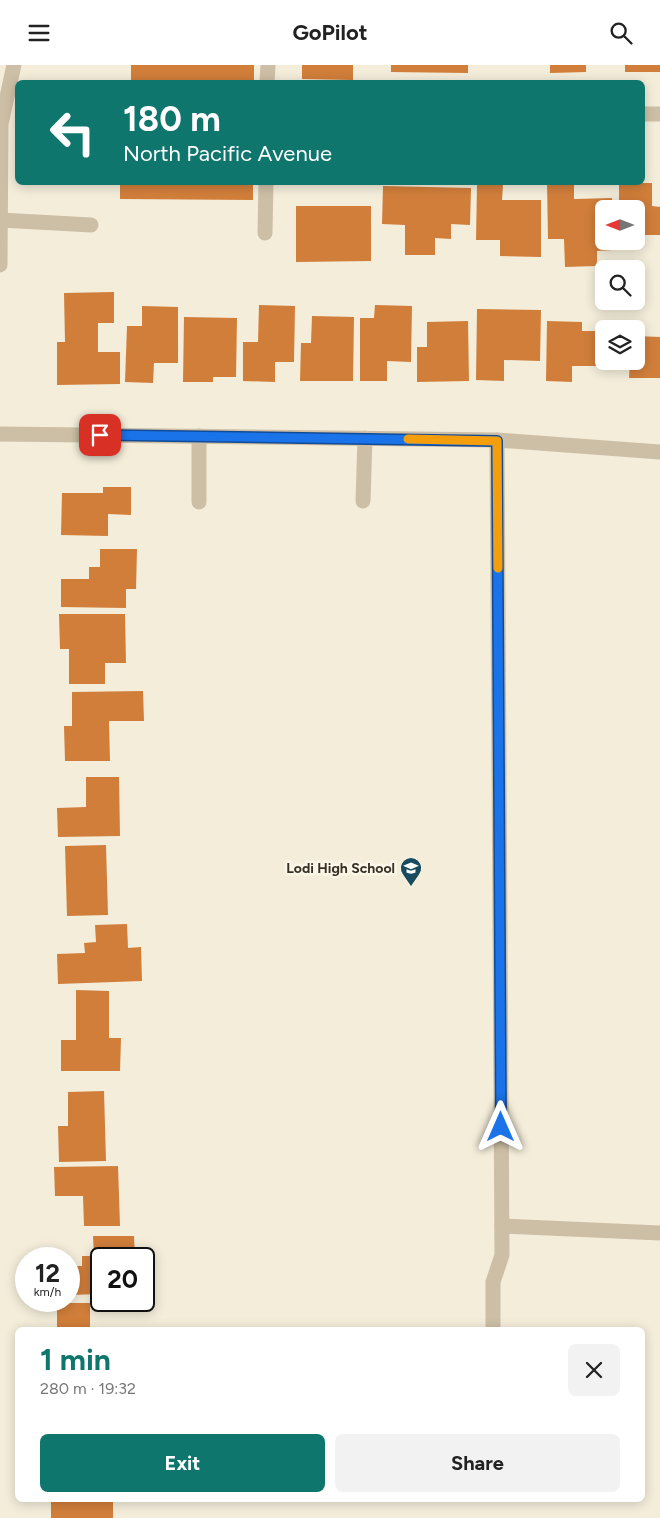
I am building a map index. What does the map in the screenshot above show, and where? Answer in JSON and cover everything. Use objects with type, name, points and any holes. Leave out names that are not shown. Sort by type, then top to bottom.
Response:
[{"type":"street","points":[[0,265],[1,124],[14,65]]},
{"type":"street","points":[[267,80],[268,65]]},
{"type":"street","points":[[645,114],[660,114]]},
{"type":"street","points":[[264,233],[266,185]]},
{"type":"street","points":[[0,220],[91,225]]},
{"type":"street","points":[[0,434],[497,441],[660,452]]},
{"type":"street","points":[[199,437],[199,502]]},
{"type":"street","points":[[363,501],[365,439]]},
{"type":"street","points":[[493,1327],[493,1282],[502,1255],[497,441]]},
{"type":"street","points":[[502,1225],[660,1233]]},
{"type":"building","points":[[131,65],[254,65],[254,80],[131,80]]},
{"type":"building","points":[[302,65],[353,65],[353,80],[302,79]]},
{"type":"building","points":[[391,65],[468,65],[468,73],[391,72]]},
{"type":"building","points":[[550,65],[586,65],[586,72],[550,73]]},
{"type":"building","points":[[625,65],[660,65],[660,72],[625,72]]},
{"type":"building","points":[[645,183],[652,183],[652,206],[660,207],[660,235],[645,235],[645,200],[619,200],[619,185],[645,185]]},
{"type":"building","points":[[120,185],[253,185],[253,200],[120,199]]},
{"type":"building","points":[[477,185],[503,185],[502,200],[541,200],[541,257],[500,256],[500,240],[476,240]]},
{"type":"building","points":[[547,185],[574,185],[574,199],[612,198],[612,200],[595,200],[595,250],[613,250],[597,251],[595,266],[565,267],[564,239],[548,239]]},
{"type":"building","points":[[383,186],[471,188],[470,225],[451,224],[451,239],[435,238],[435,255],[405,255],[405,225],[382,224]]},
{"type":"building","points":[[296,206],[371,206],[371,261],[296,262]]},
{"type":"building","points":[[114,292],[114,323],[98,323],[98,352],[120,352],[120,384],[57,385],[57,342],[65,342],[64,293]]},
{"type":"building","points":[[259,305],[295,306],[294,362],[275,362],[275,382],[243,381],[243,342],[258,342]]},
{"type":"building","points":[[375,305],[412,306],[411,362],[387,361],[387,381],[360,381],[360,318],[374,318]]},
{"type":"building","points":[[142,306],[178,307],[178,363],[154,363],[153,383],[125,382],[127,326],[142,326]]},
{"type":"building","points":[[477,309],[541,310],[540,361],[504,360],[504,381],[476,380]]},
{"type":"building","points":[[312,316],[354,317],[353,381],[300,381],[301,343],[311,343]]},
{"type":"building","points":[[184,317],[237,318],[236,377],[213,377],[213,382],[183,382]]},
{"type":"building","points":[[468,321],[469,381],[417,382],[417,347],[427,347],[427,322]]},
{"type":"building","points":[[547,321],[582,322],[582,331],[595,331],[595,366],[572,366],[572,382],[546,381]]},
{"type":"building","points":[[645,336],[660,337],[660,378],[629,378],[629,370],[645,370]]},
{"type":"building","points":[[103,487],[131,487],[131,515],[108,514],[108,536],[61,535],[62,493],[103,493]]},
{"type":"building","points":[[100,549],[137,549],[136,589],[126,589],[126,608],[61,607],[61,579],[89,579],[89,567],[100,567]]},
{"type":"building","points":[[59,614],[125,614],[126,663],[105,663],[105,684],[69,684],[69,649],[60,649]]},
{"type":"building","points":[[143,691],[144,721],[109,721],[110,761],[65,761],[64,726],[72,726],[72,692]]},
{"type":"building","points":[[86,777],[119,777],[120,836],[58,837],[57,808],[86,807]]},
{"type":"building","points":[[106,845],[108,915],[67,916],[65,846]]},
{"type":"building","points":[[127,924],[128,948],[141,947],[142,981],[58,984],[57,954],[85,953],[84,943],[96,942],[95,925]]},
{"type":"building","points":[[76,990],[109,991],[109,1038],[121,1038],[120,1071],[61,1071],[61,1040],[76,1040]]},
{"type":"building","points":[[104,1091],[106,1161],[59,1162],[58,1126],[68,1126],[68,1092]]},
{"type":"building","points":[[118,1166],[120,1226],[84,1226],[83,1196],[55,1196],[54,1167]]},
{"type":"building","points":[[93,1236],[134,1236],[134,1247],[94,1247]]},
{"type":"building","points":[[82,1256],[90,1256],[90,1294],[80,1295]]},
{"type":"building","points":[[80,1303],[90,1303],[90,1327],[57,1327],[57,1312],[80,1312]]},
{"type":"building","points":[[51,1502],[113,1502],[113,1518],[51,1518]]},
{"type":"slow traffic","points":[[408,439],[497,441],[498,568]]},
{"type":"place","name":"Lodi High School","points":[[411,887]]},
{"type":"route","points":[[100,435],[497,441],[501,1127]]}]
